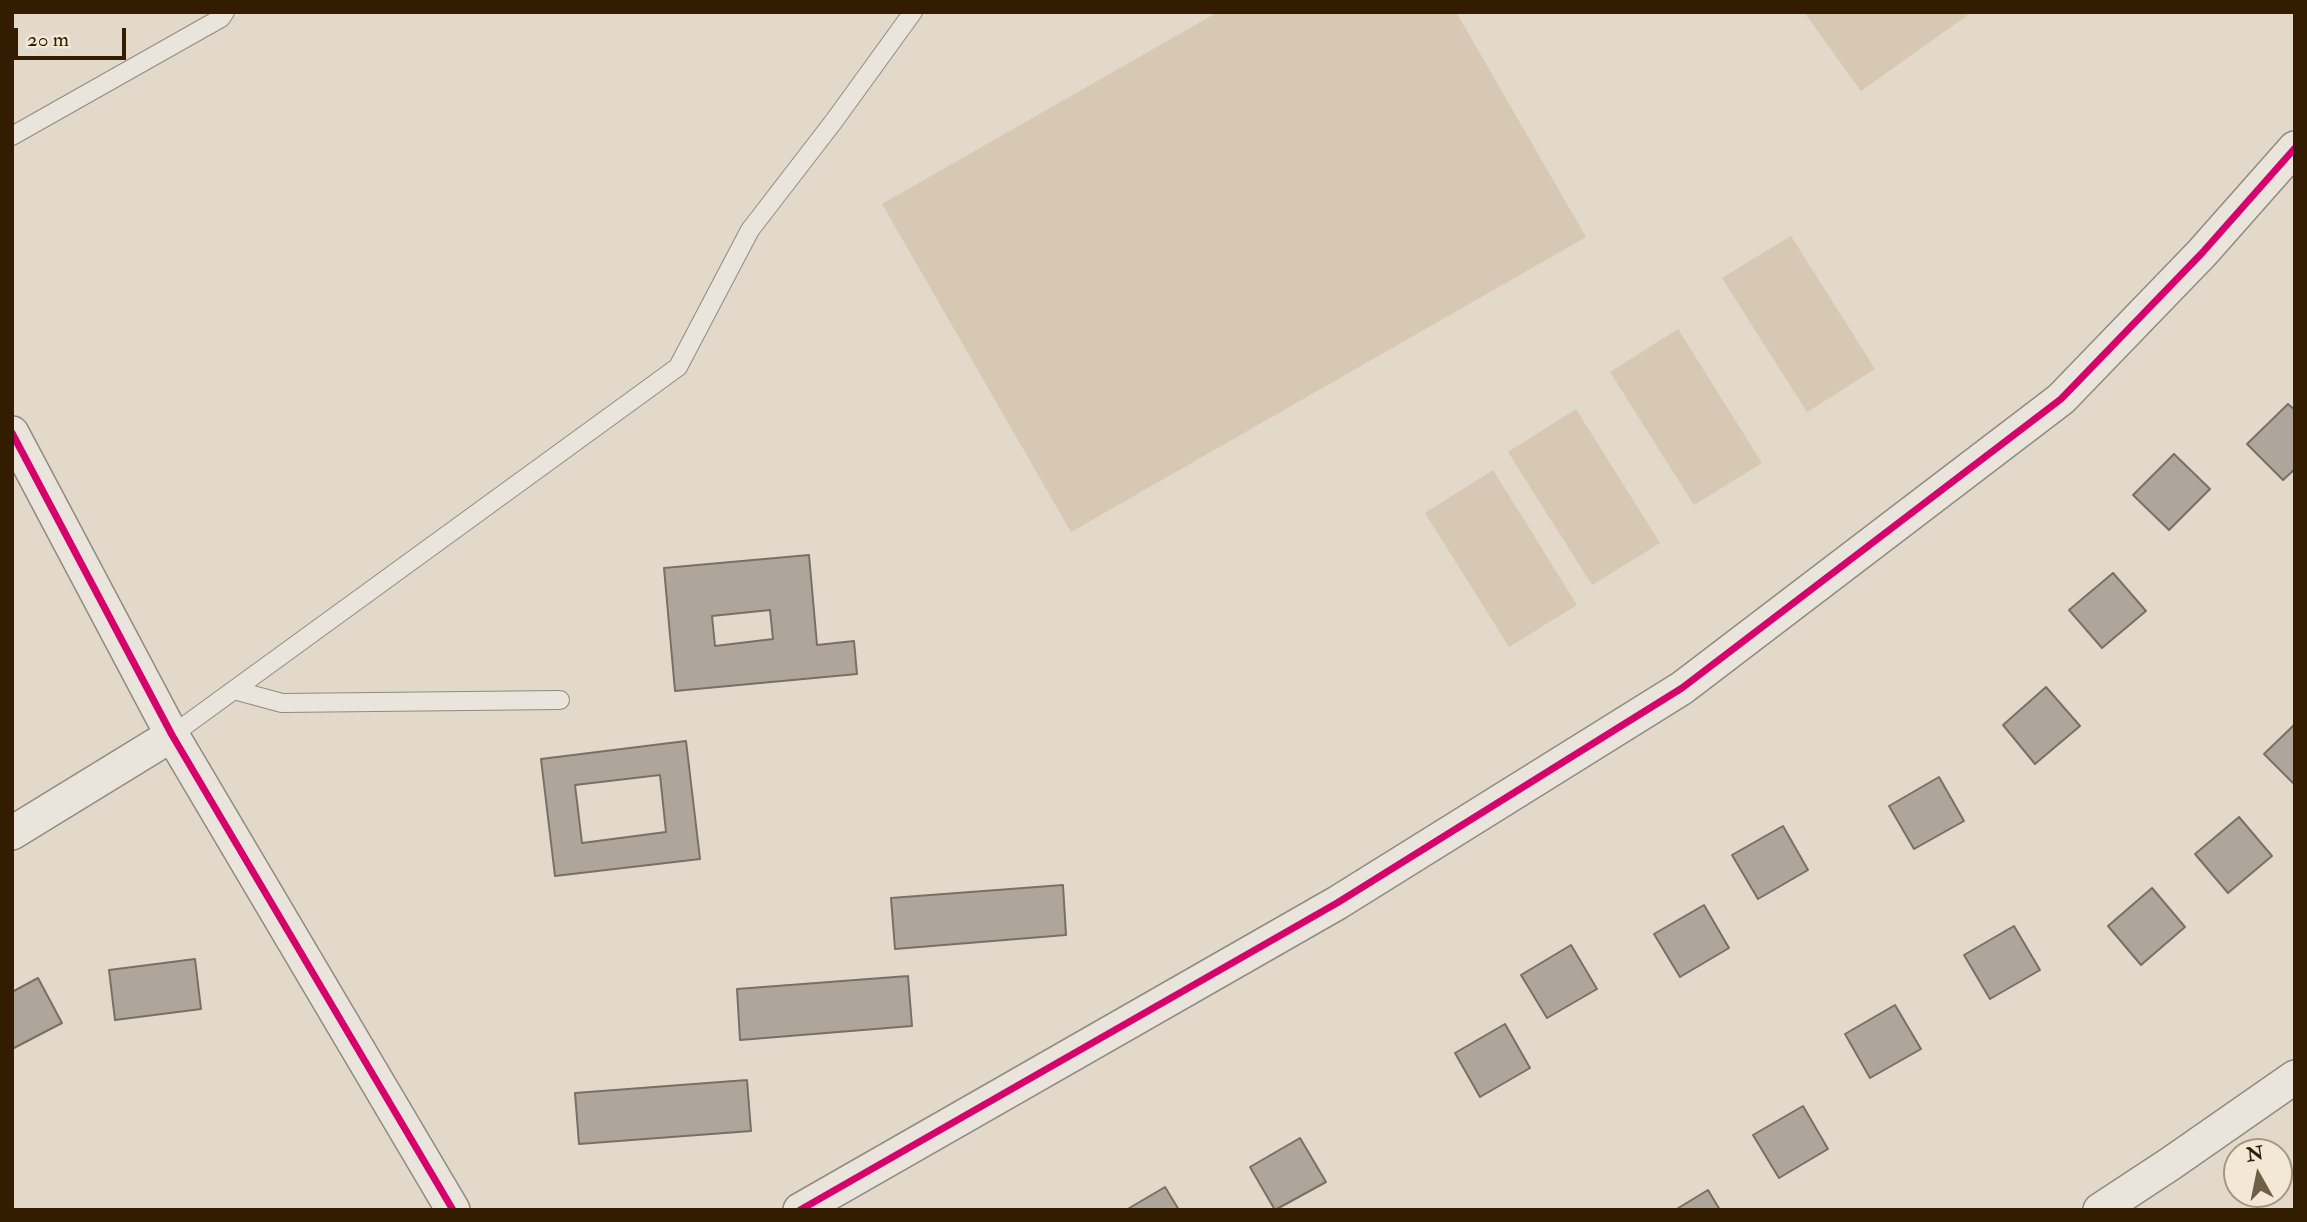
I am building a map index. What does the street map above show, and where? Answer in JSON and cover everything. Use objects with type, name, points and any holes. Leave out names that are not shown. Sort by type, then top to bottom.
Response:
[{"type":"street","points":[[800,1210],[1337,903],[1682,688],[2061,399],[2202,253],[2295,148]]},
{"type":"street","points":[[12,433],[172,735],[453,1210]]},
{"type":"street","points":[[12,832],[172,735]]},
{"type":"street","points":[[2100,1210],[2295,1077]]},
{"type":"lane","points":[[12,136],[221,18],[225,12]]},
{"type":"lane","points":[[172,735],[678,367],[750,230],[913,12]]},
{"type":"lane","points":[[234,690],[282,703],[560,700]]},
{"type":"shaded area","points":[[1218,12],[1456,12],[1586,237],[1071,532],[882,204]]},
{"type":"shaded area","points":[[1804,12],[1972,12],[1861,91]]},
{"type":"shaded area","points":[[1791,236],[1875,369],[1807,412],[1722,278]]},
{"type":"shaded area","points":[[1678,329],[1762,463],[1694,505],[1610,372]]},
{"type":"shaded area","points":[[1576,409],[1660,543],[1592,585],[1508,452]]},
{"type":"shaded area","points":[[1493,470],[1577,605],[1509,647],[1425,513]]},
{"type":"building","points":[[2288,404],[2295,410],[2295,469],[2283,480],[2247,444]]},
{"type":"building","points":[[2174,454],[2210,489],[2169,530],[2133,495]]},
{"type":"building","points":[[809,555],[817,645],[854,641],[857,674],[675,691],[664,568]],"holes":[[[770,610],[773,639],[715,646],[712,616]]]},
{"type":"building","points":[[2113,573],[2146,611],[2102,648],[2069,610]]},
{"type":"building","points":[[2046,687],[2080,726],[2035,764],[2003,725]]},
{"type":"building","points":[[2295,724],[2295,785],[2264,754]]},
{"type":"building","points":[[686,741],[700,859],[555,876],[541,759]],"holes":[[[660,775],[666,832],[582,843],[575,785]]]},
{"type":"building","points":[[1939,777],[1964,821],[1914,849],[1889,806]]},
{"type":"building","points":[[2239,817],[2272,856],[2228,893],[2195,854]]},
{"type":"building","points":[[1783,826],[1808,870],[1758,899],[1732,855]]},
{"type":"building","points":[[1063,885],[1066,935],[895,949],[891,898]]},
{"type":"building","points":[[2152,888],[2185,927],[2141,965],[2108,926]]},
{"type":"building","points":[[1704,905],[1729,948],[1680,977],[1654,934]]},
{"type":"building","points":[[2014,926],[2040,970],[1990,999],[1964,955]]},
{"type":"building","points":[[1571,945],[1597,989],[1547,1018],[1521,975]]},
{"type":"building","points":[[195,959],[201,1009],[115,1020],[109,970]]},
{"type":"building","points":[[908,976],[912,1026],[740,1040],[737,989]]},
{"type":"building","points":[[38,978],[62,1023],[12,1049],[12,992]]},
{"type":"building","points":[[1895,1005],[1921,1049],[1870,1078],[1845,1034]]},
{"type":"building","points":[[1505,1024],[1530,1068],[1480,1097],[1455,1053]]},
{"type":"building","points":[[747,1080],[751,1131],[579,1144],[575,1093]]},
{"type":"building","points":[[1803,1106],[1828,1149],[1779,1178],[1753,1135]]},
{"type":"building","points":[[1300,1138],[1326,1182],[1275,1210],[1250,1167]]},
{"type":"building","points":[[1165,1187],[1179,1210],[1126,1210]]},
{"type":"building","points":[[1708,1190],[1720,1210],[1675,1210]]},
{"type":"cycle path","points":[[800,1210],[1337,903],[1682,688],[2061,399],[2202,253],[2295,148]]},
{"type":"cycle path","points":[[12,433],[172,735],[453,1210]]}]
